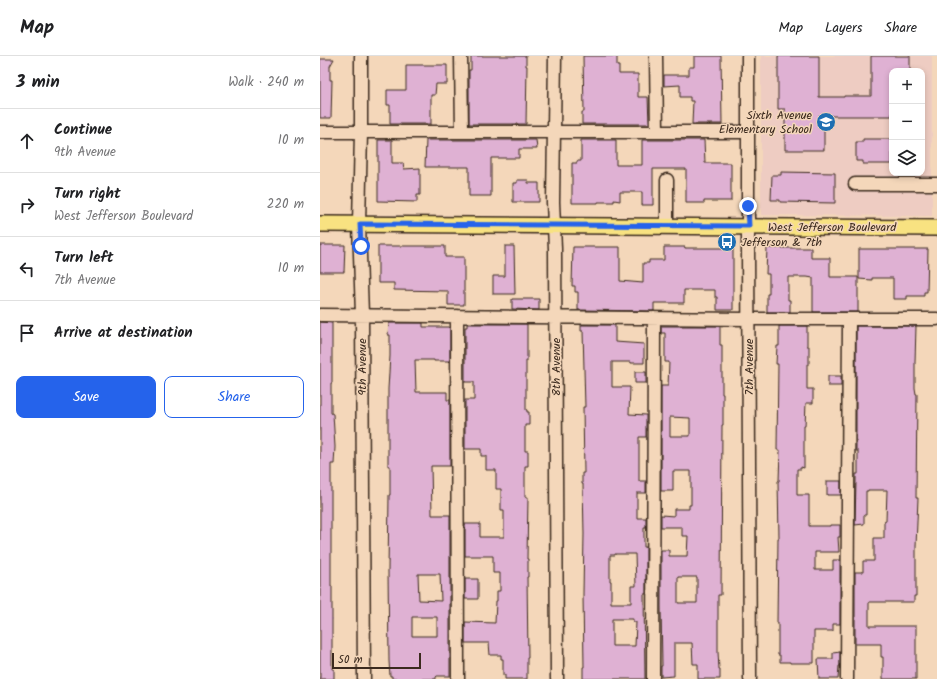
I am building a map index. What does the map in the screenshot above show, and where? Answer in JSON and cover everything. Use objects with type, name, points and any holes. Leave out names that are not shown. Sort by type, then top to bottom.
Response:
[{"type":"main road","name":"West Jefferson Boulevard","points":[[320,224],[937,228]]},
{"type":"street","name":"9th Avenue","points":[[361,56],[360,224],[364,679]]},
{"type":"street","points":[[461,56],[462,132]]},
{"type":"street","name":"8th Avenue","points":[[555,56],[553,202],[557,679]]},
{"type":"street","points":[[656,56],[657,132]]},
{"type":"street","name":"7th Avenue","points":[[748,56],[750,679]]},
{"type":"street","points":[[320,132],[748,132]]},
{"type":"street","points":[[667,180],[667,226]]},
{"type":"street","points":[[855,184],[937,184]]},
{"type":"street","points":[[320,315],[748,319],[937,319]]},
{"type":"street","points":[[457,316],[458,679]]},
{"type":"street","points":[[654,318],[654,679]]},
{"type":"street","points":[[847,679],[848,319]]},
{"type":"shaded area","name":"Sixth Avenue Elementary School","points":[[761,56],[932,56],[932,216],[761,215]]},
{"type":"building","points":[[471,56],[526,56],[526,124],[469,124],[469,70],[471,70]]},
{"type":"building","points":[[583,56],[617,56],[619,74],[638,74],[638,97],[648,97],[649,124],[582,124],[582,112],[584,112]]},
{"type":"building","points":[[694,56],[721,56],[722,124],[692,124],[693,101],[690,101],[690,97],[680,97],[680,85],[664,86],[664,75],[689,75],[689,67],[694,67]]},
{"type":"building","points":[[778,56],[819,56],[819,97],[844,97],[871,96],[871,56],[910,56],[910,68],[889,68],[889,116],[824,116],[824,150],[785,150],[785,109],[778,109]]},
{"type":"building","points":[[320,59],[334,59],[330,66],[330,80],[332,80],[331,118],[320,118]]},
{"type":"building","points":[[406,65],[447,65],[447,84],[436,84],[435,95],[431,95],[431,124],[390,124],[390,105],[387,105],[387,90],[406,90]]},
{"type":"building","points":[[863,139],[889,139],[889,164],[863,164],[863,161],[856,161],[856,142],[863,142]]},
{"type":"building","points":[[378,140],[392,140],[392,163],[403,163],[404,169],[420,168],[420,195],[417,195],[417,202],[378,201]]},
{"type":"building","points":[[426,140],[536,140],[537,149],[519,149],[519,158],[491,158],[491,196],[469,196],[469,167],[425,167]]},
{"type":"building","points":[[581,140],[616,140],[616,165],[642,165],[642,140],[704,140],[705,163],[731,163],[731,201],[686,203],[686,169],[653,169],[653,205],[642,205],[642,192],[620,192],[620,201],[614,200],[614,202],[572,203],[572,163],[581,161]]},
{"type":"building","points":[[781,172],[835,173],[835,203],[780,202],[780,200],[771,200],[772,175],[781,175]]},
{"type":"building","points":[[517,180],[528,180],[528,183],[539,183],[539,202],[513,202],[513,183],[517,183]]},
{"type":"building","points":[[320,245],[345,245],[344,272],[320,272]]},
{"type":"building","points":[[378,246],[445,246],[445,257],[464,257],[464,305],[448,305],[448,291],[394,290],[394,283],[378,283]]},
{"type":"building","points":[[505,246],[514,246],[515,294],[493,294],[493,276],[505,276]]},
{"type":"building","points":[[573,247],[620,247],[620,281],[643,283],[643,263],[649,263],[649,260],[664,260],[664,247],[733,248],[733,310],[717,310],[717,297],[715,297],[715,290],[684,290],[684,303],[654,303],[654,311],[578,310],[578,292],[575,292],[575,286],[572,286]]},
{"type":"building","points":[[767,248],[811,248],[811,258],[830,258],[830,277],[858,277],[858,312],[813,312],[813,278],[788,277],[788,300],[790,300],[790,312],[767,312],[769,274],[766,274]]},
{"type":"building","points":[[859,249],[928,249],[927,292],[924,292],[924,296],[907,296],[907,299],[893,299],[893,278],[872,278],[872,280],[859,279]]},
{"type":"building","points":[[512,299],[539,299],[539,310],[512,309]]},
{"type":"building","points":[[320,322],[332,323],[331,413],[333,414],[335,447],[334,464],[331,464],[331,586],[332,669],[334,669],[334,679],[320,679]]},
{"type":"building","points":[[389,323],[423,323],[423,327],[450,327],[450,362],[415,360],[416,392],[447,392],[447,400],[450,400],[450,466],[431,466],[432,515],[450,515],[450,676],[437,676],[436,679],[392,679],[392,676],[390,676],[388,571],[390,466],[388,466],[388,389],[390,335],[388,335]],"holes":[[[418,574],[440,574],[441,601],[419,600]],[[412,617],[437,617],[437,636],[412,636]]]},
{"type":"building","points":[[467,324],[527,324],[526,410],[529,412],[529,425],[525,425],[525,451],[528,451],[528,466],[525,466],[525,497],[528,497],[527,679],[505,679],[505,675],[503,675],[503,659],[501,659],[501,655],[490,655],[489,643],[465,643],[465,622],[495,623],[497,591],[500,591],[500,573],[493,573],[493,556],[465,556],[465,524],[480,524],[480,537],[504,537],[504,510],[501,510],[501,489],[496,489],[496,470],[486,470],[486,456],[481,456],[481,449],[465,449],[465,400],[474,400],[474,382],[465,382],[465,327],[467,327]]},
{"type":"building","points":[[581,325],[615,325],[615,342],[644,344],[644,363],[612,362],[612,387],[630,387],[629,414],[646,415],[646,437],[639,437],[639,481],[646,481],[646,493],[637,493],[637,518],[646,518],[646,527],[644,527],[644,547],[646,547],[646,594],[644,594],[645,679],[583,679],[584,534],[582,473],[584,473],[583,407],[585,407],[583,331],[581,331]],"holes":[[[635,554],[636,586],[631,586],[631,603],[611,603],[610,555]],[[612,619],[633,619],[633,622],[636,622],[635,646],[612,646]]]},
{"type":"building","points":[[661,326],[720,326],[720,345],[722,345],[723,425],[721,595],[718,595],[718,652],[720,679],[698,679],[698,664],[693,664],[692,643],[674,643],[674,676],[661,677],[661,550],[669,550],[669,556],[687,556],[688,536],[682,536],[682,527],[661,527],[661,515],[674,516],[674,509],[689,509],[689,505],[691,505],[691,471],[673,471],[673,491],[661,491],[661,386],[668,386],[669,362],[665,362],[665,333],[661,333]],"holes":[[[670,417],[690,418],[690,436],[670,436]],[[678,577],[697,577],[697,603],[678,603]]]},
{"type":"building","points":[[779,326],[807,326],[809,364],[807,364],[807,389],[813,389],[813,403],[806,403],[804,426],[804,468],[801,467],[801,469],[797,469],[797,495],[809,495],[809,526],[840,525],[840,537],[838,537],[839,552],[815,552],[815,570],[833,570],[833,560],[840,560],[840,624],[833,624],[833,631],[814,631],[814,663],[780,662],[780,655],[778,655],[778,481],[780,450],[777,450],[778,364],[776,364],[777,346],[779,346]]},
{"type":"building","points":[[856,326],[916,326],[916,498],[918,498],[916,596],[914,596],[914,602],[869,602],[869,626],[916,626],[916,679],[883,679],[883,657],[881,657],[881,644],[855,644],[855,572],[863,572],[863,561],[874,561],[874,538],[884,538],[887,490],[866,491],[866,515],[864,515],[864,524],[855,525],[856,474],[858,474],[858,451],[856,451]]},
{"type":"building","points":[[635,372],[646,372],[646,383],[635,383]]},
{"type":"building","points":[[828,376],[841,376],[841,386],[828,386]]},
{"type":"building","points":[[827,481],[841,481],[841,495],[827,495]]},
{"type":"building","points":[[465,579],[478,579],[478,599],[465,599]]},
{"type":"building","points":[[840,652],[838,679],[819,679],[818,659],[833,659],[833,653]]},
{"type":"place","name":"Sixth Avenue Elementary School","points":[[826,122]]},
{"type":"place","name":"Jefferson & 7th","points":[[727,242]]},
{"type":"route","points":[[361,246],[360,224],[749,226],[748,206]]}]
